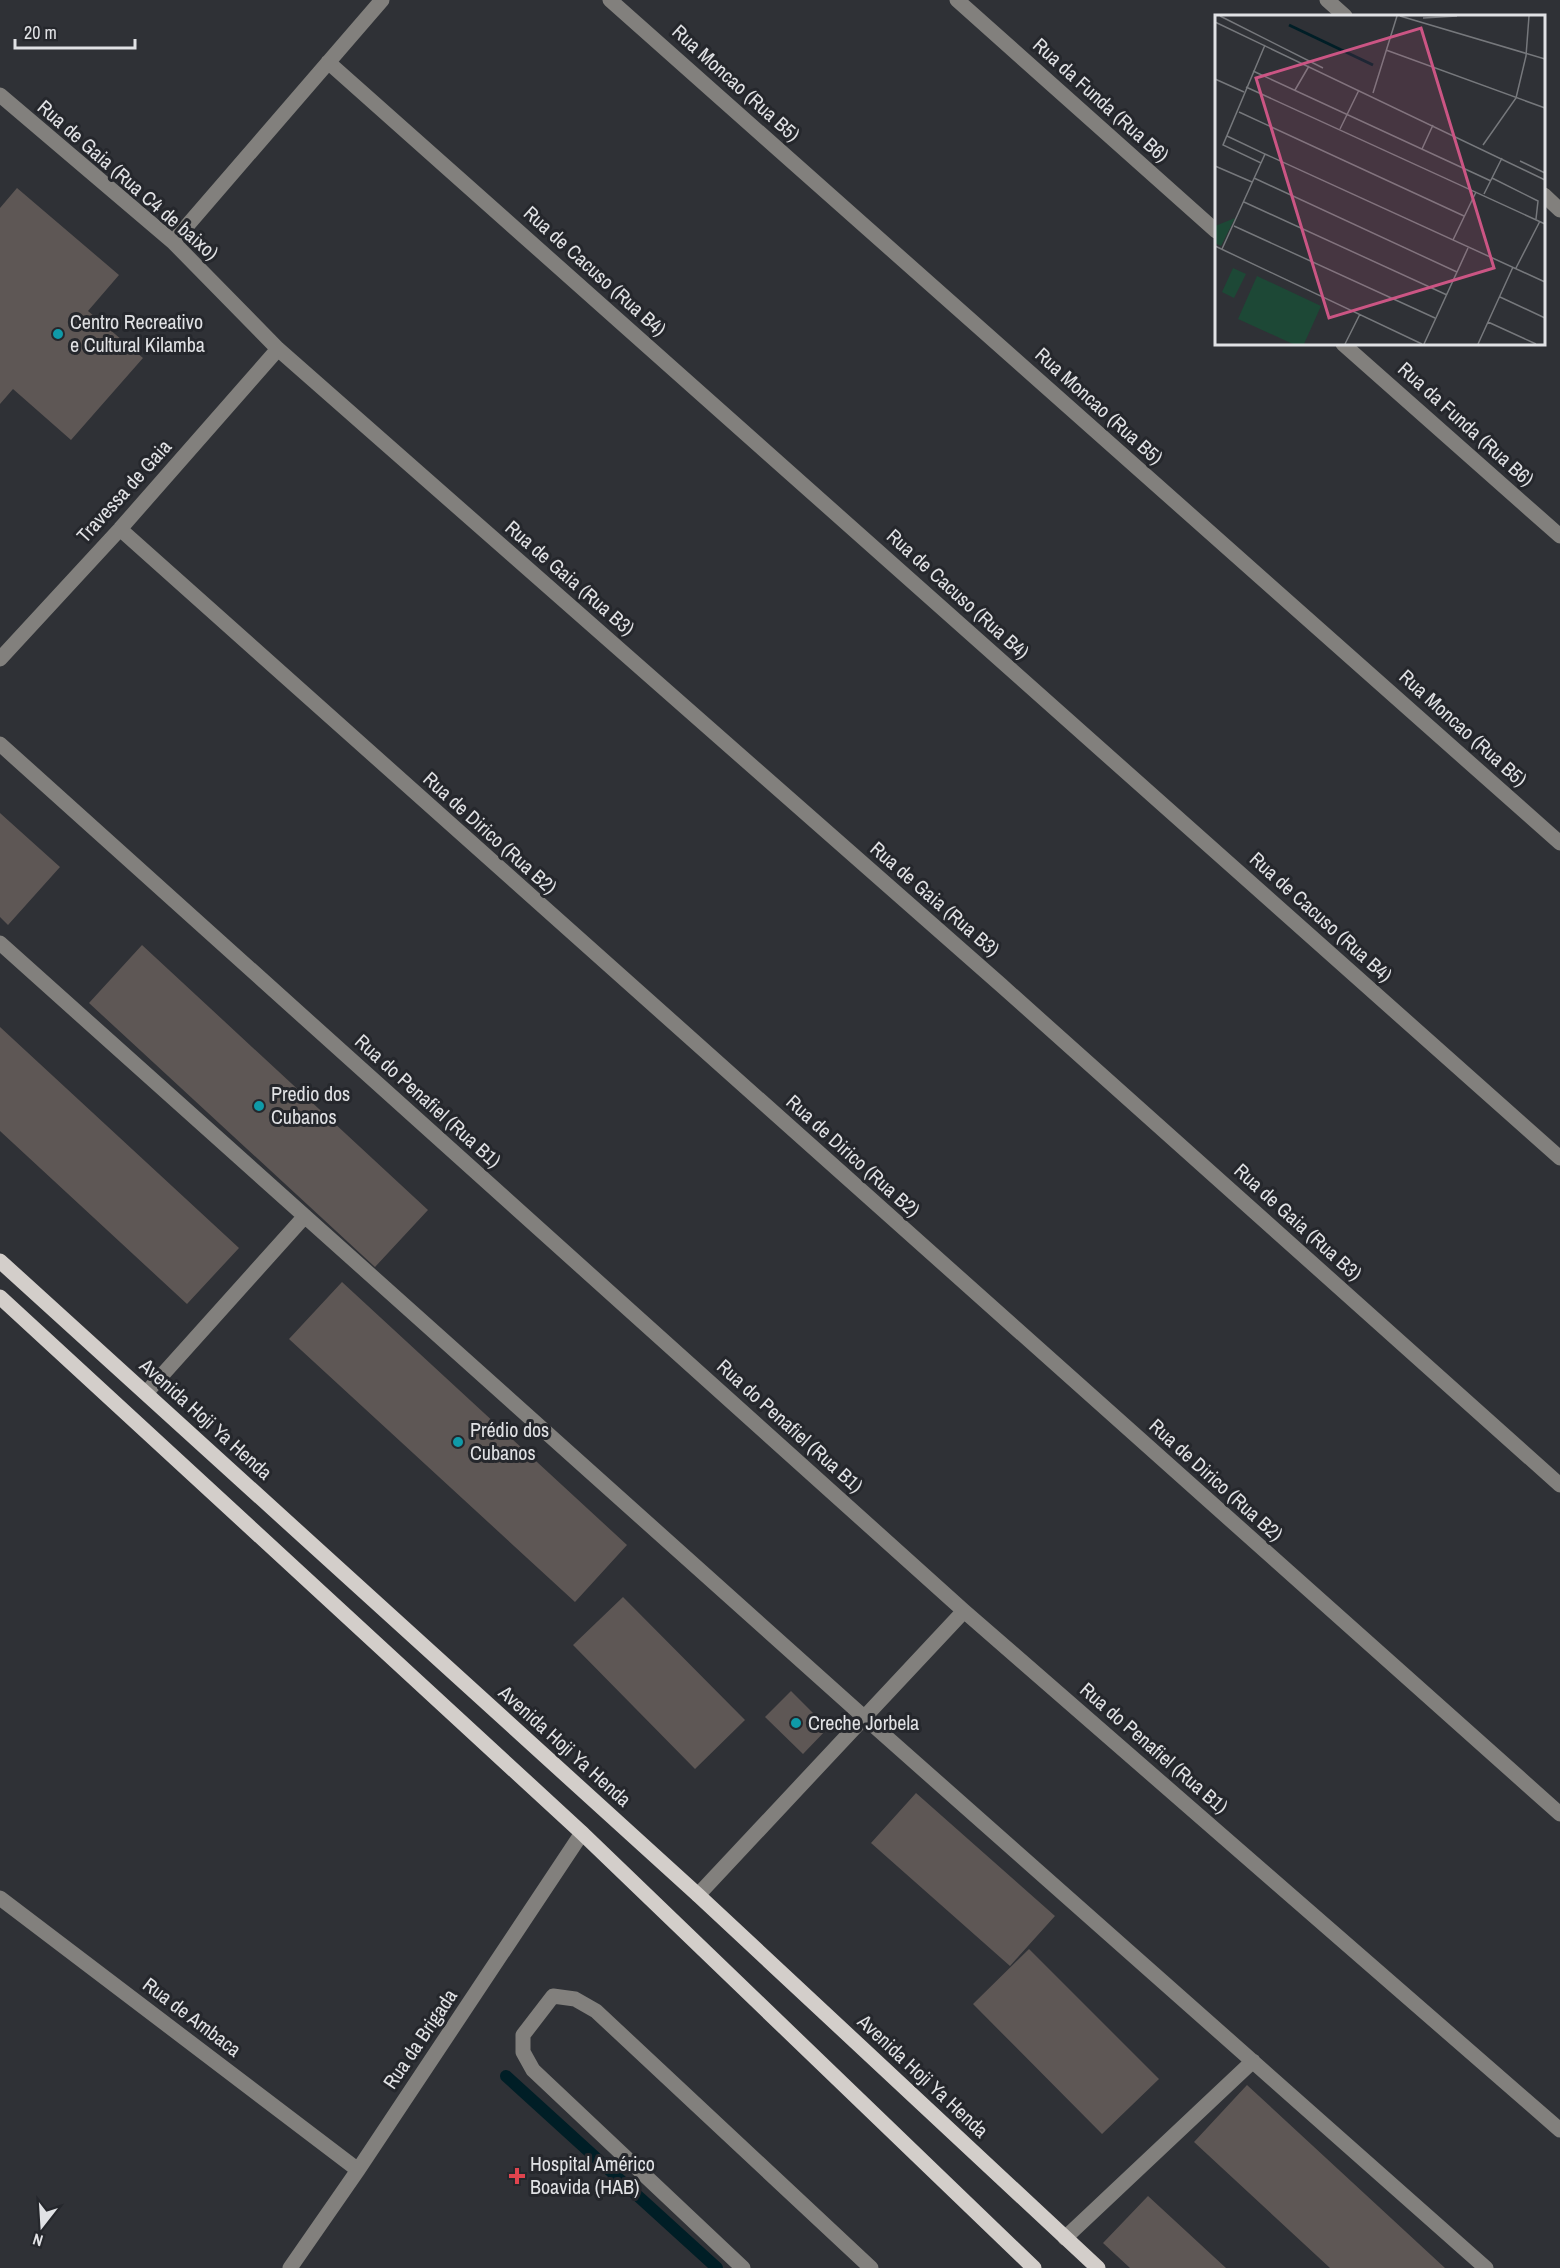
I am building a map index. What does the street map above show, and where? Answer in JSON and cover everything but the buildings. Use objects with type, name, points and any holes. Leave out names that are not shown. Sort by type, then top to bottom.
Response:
[{"type":"main road","name":"Avenida Hoji Ya Henda","points":[[0,1261],[698,1895],[1098,2268]]},
{"type":"main road","points":[[0,1297],[582,1833],[1026,2266]]},
{"type":"street","points":[[173,242],[382,0]]},
{"type":"street","name":"Rua Moncao (Rua B5)","points":[[610,0],[1560,843]]},
{"type":"street","name":"Rua da Funda (Rua B6)","points":[[957,0],[1215,230]]},
{"type":"street","points":[[1327,0],[1344,15]]},
{"type":"street","name":"Rua de Cacuso (Rua B4)","points":[[328,62],[1560,1158]]},
{"type":"street","name":"Rua de Gaia (Rua C4 de baixo)","points":[[0,95],[173,242],[278,349]]},
{"type":"street","points":[[1545,196],[1560,210]]},
{"type":"street","name":"Rua da Funda (Rua B6)","points":[[1344,345],[1560,536]]},
{"type":"street","name":"Travessa de Gaia","points":[[0,659],[120,529],[278,349]]},
{"type":"street","name":"Rua de Gaia (Rua B3)","points":[[278,349],[992,977],[1560,1485]]},
{"type":"street","name":"Rua de Dirico (Rua B2)","points":[[120,529],[1560,1814]]},
{"type":"street","name":"Rua do Penafiel (Rua B1)","points":[[0,744],[964,1611],[1560,2130]]},
{"type":"street","points":[[0,943],[865,1718],[1486,2268]]},
{"type":"street","points":[[146,1393],[305,1216]]},
{"type":"street","points":[[698,1895],[964,1611]]},
{"type":"street","name":"Rua da Brigada","points":[[290,2268],[358,2170],[582,1833]]},
{"type":"street","name":"Rua de Ambaca","points":[[0,1898],[358,2170]]},
{"type":"street","points":[[743,2268],[533,2070],[523,2052],[524,2035],[553,1996],[575,1999],[596,2011],[871,2268]]},
{"type":"street","points":[[1065,2238],[1253,2061]]},
{"type":"waterway","points":[[506,2076],[717,2268]]},
{"type":"place","name":"Centro Recreativo e Cultural Kilamba","points":[[58,334]]},
{"type":"place","name":"Predio dos Cubanos","points":[[259,1106]]},
{"type":"place","name":"Prédio dos Cubanos","points":[[458,1442]]},
{"type":"place","name":"Creche Jorbela","points":[[796,1723]]},
{"type":"place","name":"Hospital Américo Boavida (HAB)","points":[[517,2176]]}]
